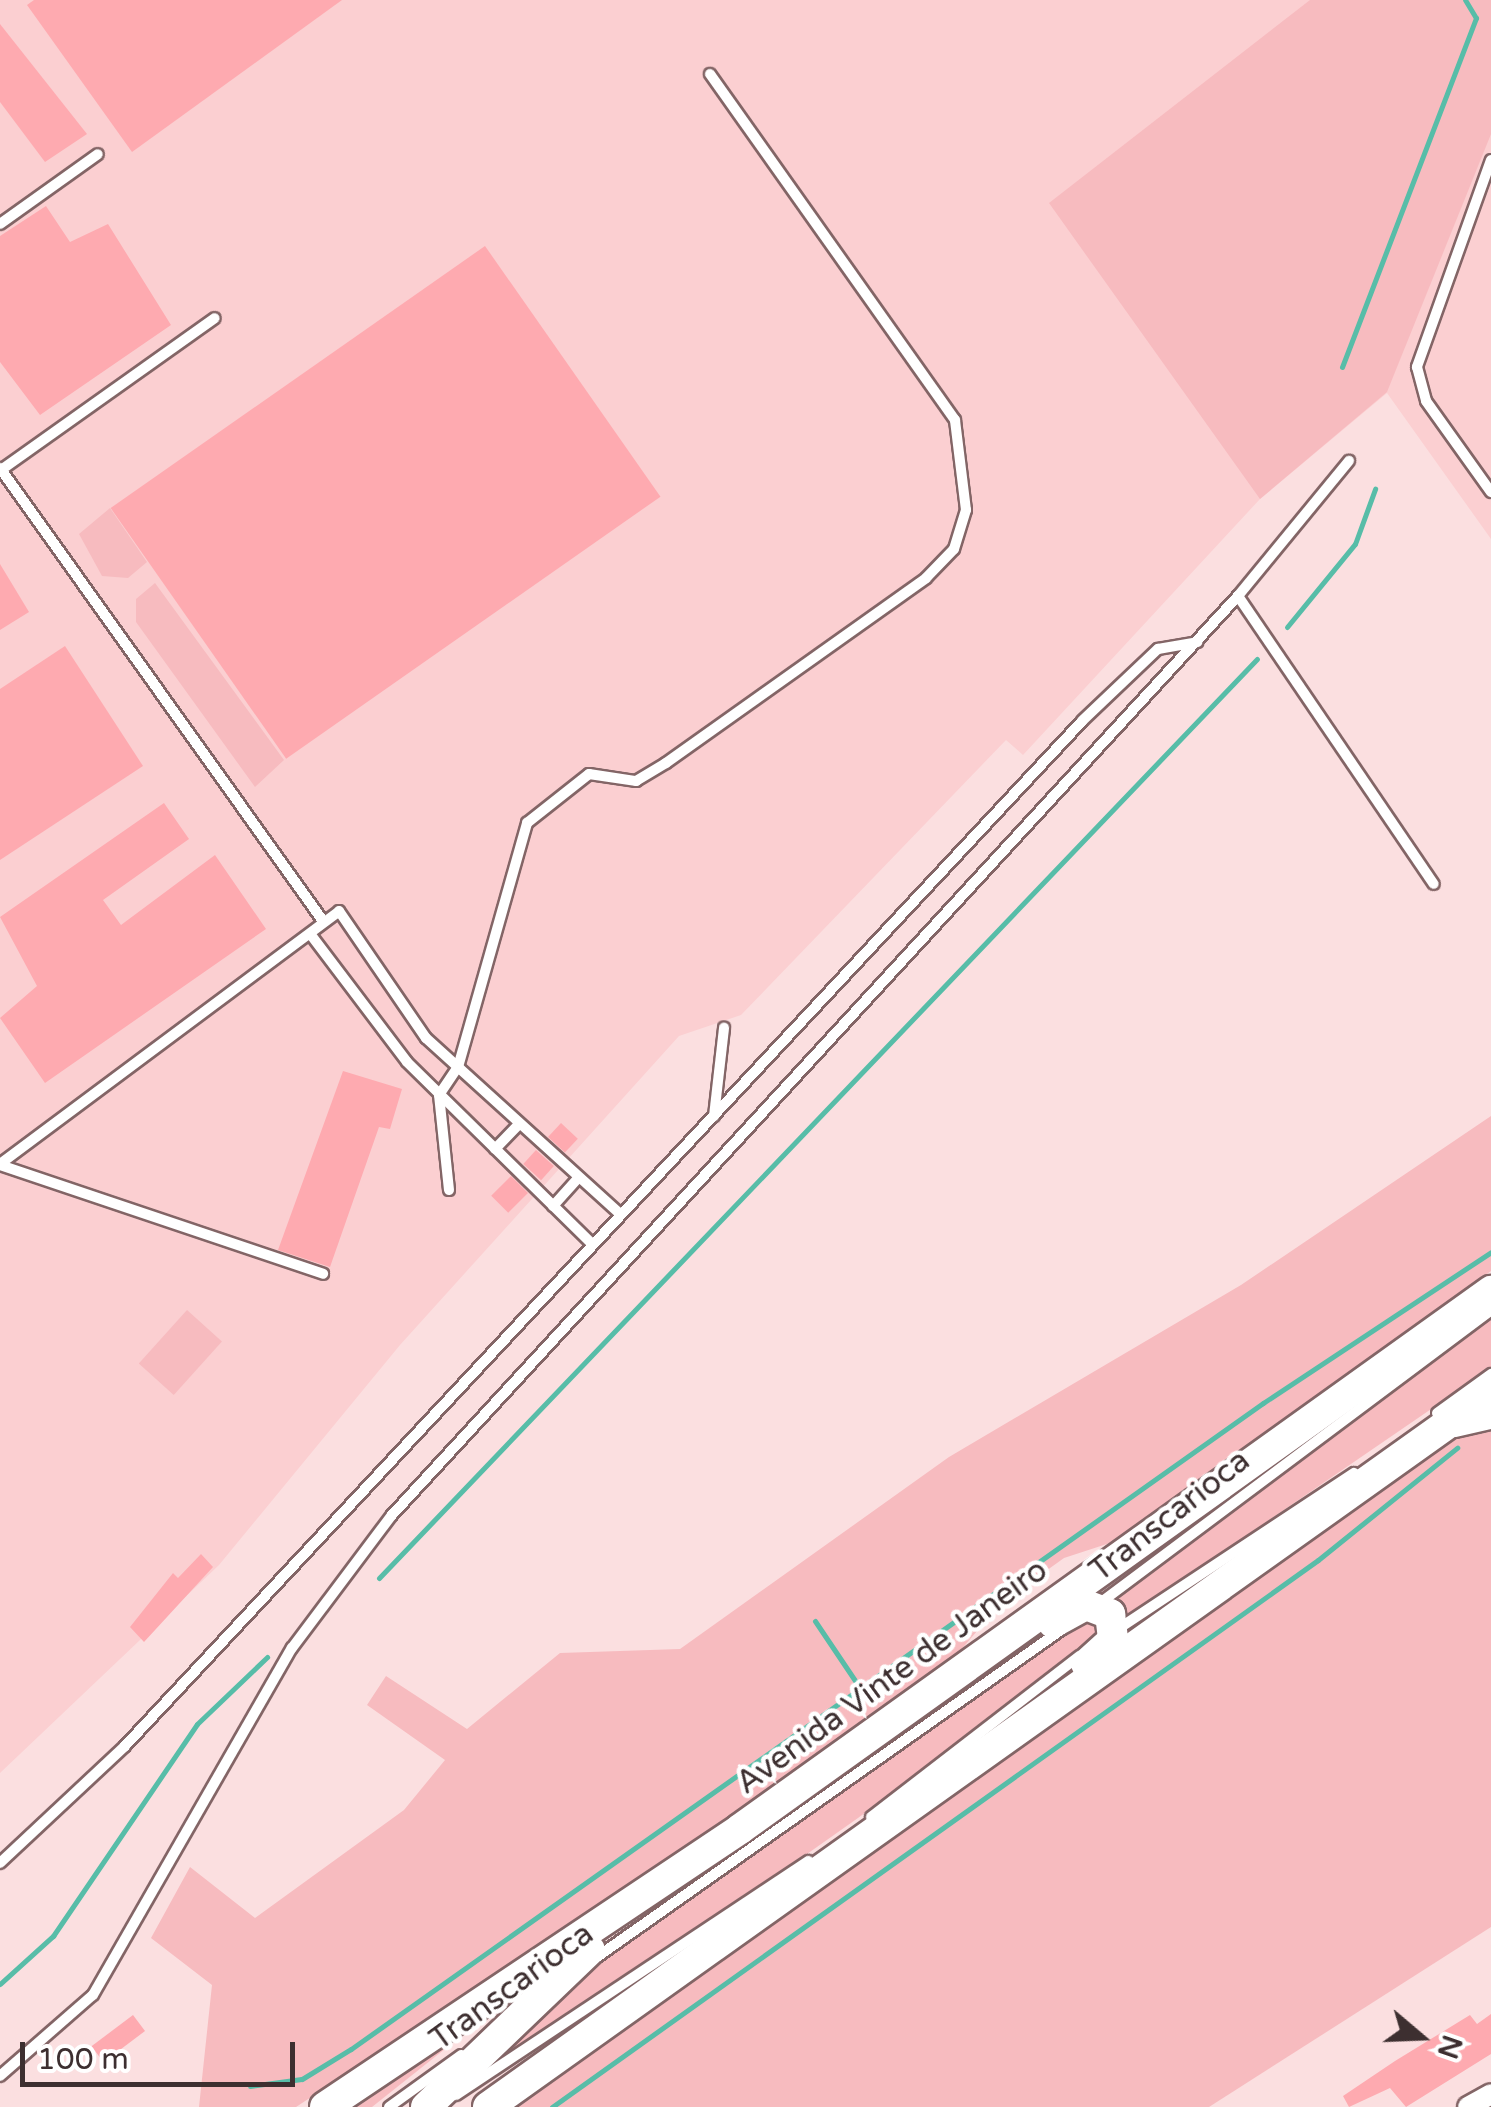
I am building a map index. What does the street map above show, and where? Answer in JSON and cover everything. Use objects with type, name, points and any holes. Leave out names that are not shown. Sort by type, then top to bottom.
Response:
[{"type":"street","name":"Avenida Vinte de Janeiro","points":[[325,2107],[740,1829],[1491,1291]]},
{"type":"street","points":[[488,2107],[1491,1393]]},
{"type":"street","points":[[1434,1434],[1491,1419]]},
{"type":"street","points":[[943,1682],[1097,1606],[1115,1632],[1108,1648],[992,1750]]},
{"type":"street","points":[[430,2107],[523,2010],[740,1829]]},
{"type":"street","points":[[508,2107],[604,2026]]},
{"type":"street","points":[[1468,2107],[1491,2094]]},
{"type":"lane","points":[[449,1190],[440,1094],[458,1067],[527,823],[567,785],[590,774],[636,780],[926,578],[954,549],[966,510],[955,420],[710,74]]},
{"type":"lane","points":[[0,224],[98,154]]},
{"type":"lane","points":[[1491,160],[1417,379],[1491,492]]},
{"type":"lane","points":[[1482,184],[1491,171]]},
{"type":"lane","points":[[215,318],[0,469],[323,922]]},
{"type":"lane","points":[[0,2076],[93,1995],[292,1648],[392,1515],[1197,642],[1349,461]]},
{"type":"lane","points":[[1238,596],[1434,884]]},
{"type":"lane","points":[[0,1863],[126,1746],[619,1213],[1138,666],[1173,640],[1197,642]]},
{"type":"lane","points":[[0,1164],[340,911],[426,1038],[577,1179],[619,1213]]},
{"type":"lane","points":[[311,934],[440,1094],[592,1243]]},
{"type":"lane","points":[[714,1117],[724,1028]]},
{"type":"lane","points":[[495,1149],[518,1125]]},
{"type":"lane","points":[[0,1164],[322,1274]]},
{"type":"lane","points":[[553,1206],[577,1179]]},
{"type":"lane","name":"Transcarioca","points":[[389,2107],[1097,1606],[1491,1310]]},
{"type":"lane","name":"Transcarioca","points":[[430,2107],[529,2054],[863,1823],[1115,1632],[1491,1374]]},
{"type":"shaded area","points":[[0,0],[1491,0],[1491,539],[1387,393],[1260,499],[1023,755],[1006,740],[741,1015],[679,1036],[400,1345],[219,1565],[0,1773]]},
{"type":"shaded area","points":[[1310,0],[1491,0],[1491,134],[1387,392],[1260,499],[1049,203]]},
{"type":"shaded area","points":[[110,508],[147,562],[128,578],[102,576],[79,534]]},
{"type":"shaded area","points":[[155,583],[284,760],[255,787],[136,622],[136,599]]},
{"type":"shaded area","points":[[1491,1116],[1491,1271],[1116,1541],[1064,1558],[1000,1604],[960,1651],[693,1847],[296,2107],[199,2107],[212,1985],[151,1938],[190,1867],[255,1918],[404,1810],[445,1760],[367,1705],[386,1676],[467,1729],[560,1653],[680,1649],[949,1457],[1241,1285]]},
{"type":"shaded area","points":[[187,1310],[222,1341],[174,1395],[139,1364]]},
{"type":"shaded area","points":[[1491,1316],[1491,1368],[1125,1619],[1111,1600]]},
{"type":"shaded area","points":[[1491,1403],[1491,1927],[1209,2107],[516,2107]]},
{"type":"shaded area","points":[[1084,1620],[1097,1625],[1096,1639],[858,1818],[572,2020],[457,2085],[510,2028],[620,1946]]},
{"type":"shaded area","points":[[514,1994],[372,2107],[333,2107]]},
{"type":"building","points":[[34,0],[342,0],[132,152],[27,5]]},
{"type":"building","points":[[0,24],[87,134],[45,162],[0,102]]},
{"type":"building","points":[[46,206],[70,242],[108,224],[171,325],[40,415],[0,362],[0,236]]},
{"type":"building","points":[[485,246],[661,497],[286,759],[111,508]]},
{"type":"building","points":[[0,564],[29,612],[0,630]]},
{"type":"building","points":[[65,646],[143,766],[0,860],[0,689]]},
{"type":"building","points":[[164,803],[189,839],[103,900],[121,925],[215,855],[266,929],[45,1083],[0,1018],[37,986],[0,917]]},
{"type":"building","points":[[343,1071],[402,1089],[390,1129],[379,1127],[330,1267],[278,1250]]},
{"type":"building","points":[[561,1123],[578,1139],[565,1153],[548,1137]]},
{"type":"building","points":[[536,1150],[554,1166],[541,1180],[523,1164]]},
{"type":"building","points":[[511,1176],[528,1193],[508,1213],[491,1196]]},
{"type":"building","points":[[201,1554],[213,1567],[144,1642],[130,1627],[173,1573],[178,1578]]},
{"type":"building","points":[[1491,2014],[1491,2054],[1406,2107],[1390,2088],[1349,2107],[1343,2096],[1395,2061],[1470,2015],[1477,2024]]},
{"type":"building","points":[[133,2015],[145,2031],[104,2062],[91,2046]]},
{"type":"waterway","points":[[1342,367],[1476,18],[1465,0]]},
{"type":"waterway","points":[[1287,627],[1355,544],[1375,489]]},
{"type":"waterway","points":[[379,1578],[1257,659]]},
{"type":"waterway","points":[[250,2086],[302,2079],[351,2049],[1263,1403],[1491,1252]]},
{"type":"waterway","points":[[552,2107],[1318,1560],[1457,1448]]},
{"type":"waterway","points":[[815,1621],[860,1688]]},
{"type":"waterway","points":[[0,1984],[53,1936],[197,1724],[267,1657]]}]
